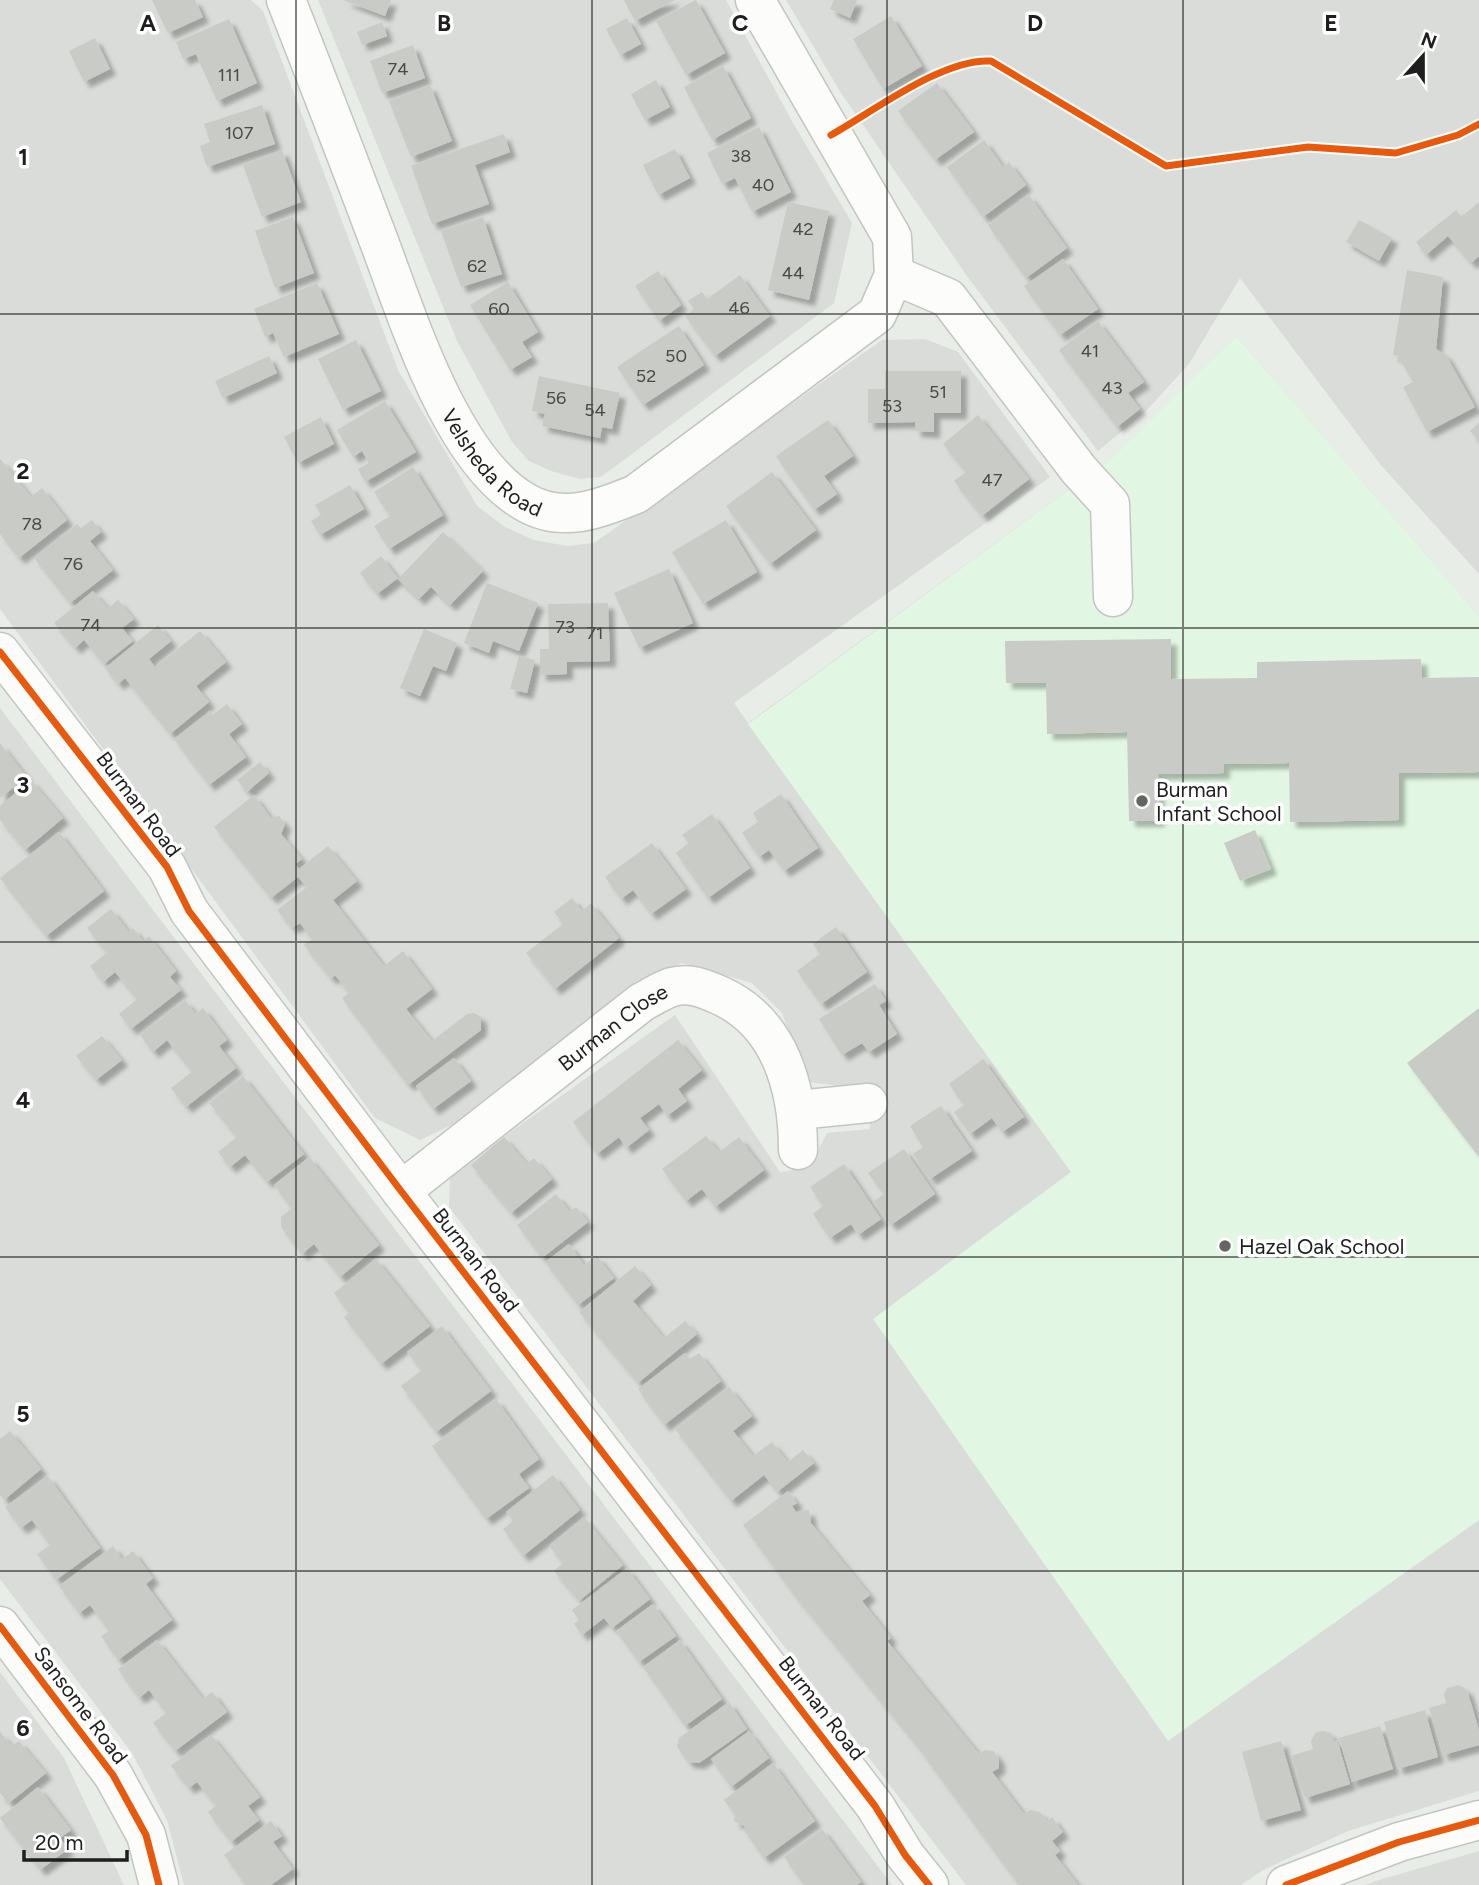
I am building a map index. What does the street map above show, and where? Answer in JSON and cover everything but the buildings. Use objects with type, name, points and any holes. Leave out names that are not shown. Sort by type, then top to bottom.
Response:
[{"type":"street","name":"Velsheda Road","points":[[286,0],[437,390],[485,470],[525,503],[564,515],[598,510],[636,494],[877,314],[894,275],[892,237],[755,0]]},
{"type":"street","points":[[894,275],[948,298],[1079,470],[1110,504],[1113,597]]},
{"type":"street","name":"Burman Road","points":[[0,652],[167,867],[189,911],[401,1191],[876,1806],[905,1854],[929,1885]]},
{"type":"street","name":"Burman Close","points":[[401,1191],[642,1002],[671,987],[696,985],[737,1003],[763,1029],[783,1060],[798,1110],[798,1150]]},
{"type":"street","points":[[798,1110],[868,1103]]},
{"type":"street","name":"Sansome Road","points":[[0,1626],[113,1775],[146,1835],[159,1885]]},
{"type":"street","points":[[1286,1885],[1399,1842],[1479,1820]]},
{"type":"shaded area","points":[[0,0],[251,0],[263,11],[398,370],[477,506],[505,527],[534,540],[567,546],[594,543],[882,340],[925,339],[958,352],[1050,477],[734,703],[748,723],[1112,458],[1236,336],[1479,616],[1479,1791],[1348,1831],[1263,1870],[1241,1885],[966,1885],[449,1207],[450,1175],[675,1015],[780,1172],[809,1168],[827,1133],[870,1129],[867,1089],[807,1082],[782,1013],[752,983],[682,963],[636,982],[458,1122],[420,1140],[375,1118],[0,609]]},
{"type":"shaded area","points":[[318,0],[726,0],[793,123],[852,223],[834,303],[601,477],[580,479],[551,471],[529,461],[512,442],[457,341]]},
{"type":"shaded area","points":[[786,0],[1479,0],[1479,574],[1380,464],[1240,278],[1189,364],[1145,412],[1098,451],[967,276],[841,93]]},
{"type":"shaded area","points":[[1236,336],[1479,616],[1479,1520],[1168,1741],[873,1319],[1071,1172],[748,724],[1112,458]]},
{"type":"shaded area","points":[[0,708],[892,1885],[184,1885],[167,1820],[132,1753],[0,1579]]},
{"type":"shaded area","points":[[0,1672],[64,1758],[124,1885],[0,1885]]},
{"type":"shaded area","points":[[1479,1851],[1479,1885],[1365,1885],[1379,1880]]},
{"type":"cycle path","points":[[831,135],[931,77],[972,62],[991,61],[1166,166],[1308,147],[1396,153],[1458,135],[1479,124]]},
{"type":"cycle path","points":[[0,652],[167,867],[189,911],[875,1806],[905,1855],[929,1885]]},
{"type":"cycle path","points":[[0,1626],[113,1775],[146,1835],[159,1885]]},
{"type":"cycle path","points":[[1286,1885],[1399,1842],[1479,1820]]},
{"type":"place","name":"Burman Infant School","points":[[1142,801]]},
{"type":"place","name":"Hazel Oak School","points":[[1225,1246]]}]
